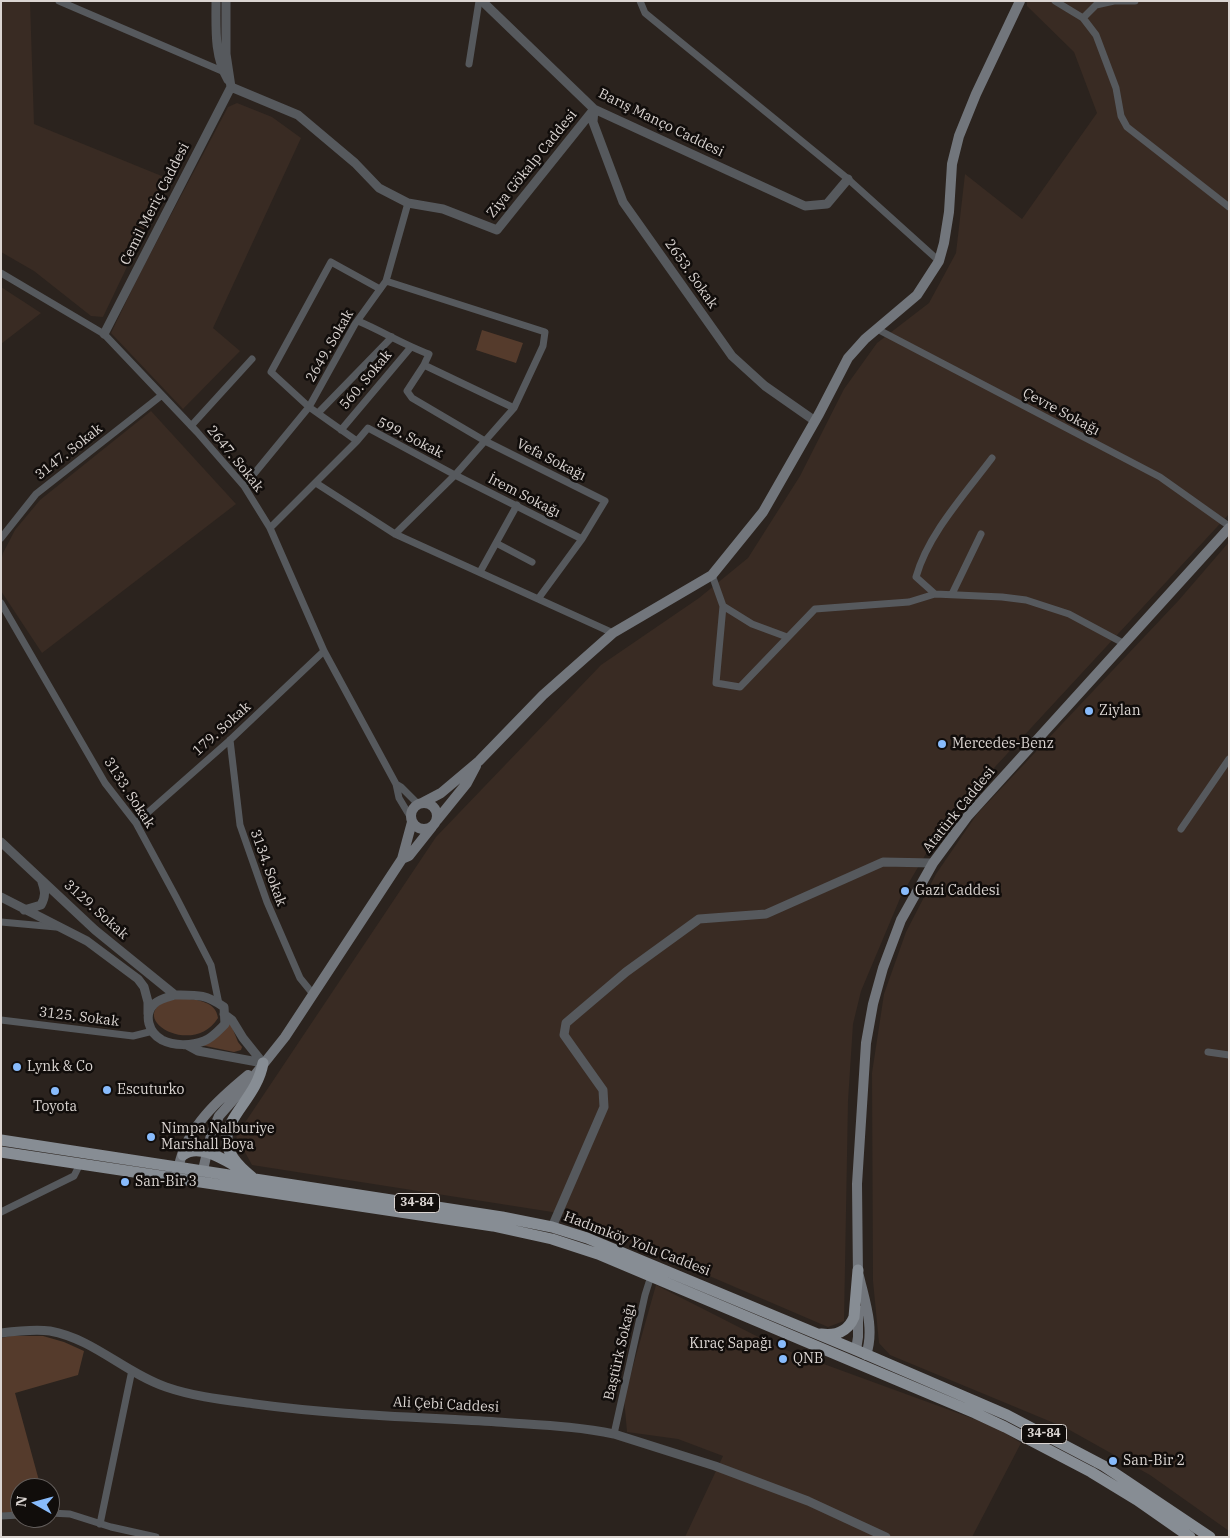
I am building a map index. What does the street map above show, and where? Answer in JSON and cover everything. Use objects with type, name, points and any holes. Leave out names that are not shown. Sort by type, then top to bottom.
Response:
[{"type":"main road","points":[[262,1063],[250,1081],[219,1116],[210,1136],[204,1170],[196,1177],[185,1179],[180,1166],[182,1155],[194,1131],[211,1110],[262,1063],[285,1037],[402,859],[412,820],[412,810],[420,803],[441,793],[479,761],[543,696],[613,634],[712,575],[763,512],[815,421],[848,358],[865,339],[917,295],[939,261],[944,243],[949,212],[952,164],[959,136],[976,94],[1020,1]]},
{"type":"main road","name":"Atatürk Caddesi","points":[[858,1356],[857,1184],[866,1043],[882,968],[901,920],[933,863],[967,818],[1229,527]]},
{"type":"main road","points":[[402,859],[409,856],[467,783],[479,761]]},
{"type":"main road","points":[[412,820],[418,828],[423,829],[434,823],[437,815],[434,807],[430,804],[420,803]]},
{"type":"main road","points":[[241,1169],[227,1148],[227,1133],[233,1119],[257,1080],[262,1063]]},
{"type":"main road","name":"Hadımköy Yolu Caddesi","points":[[1,1140],[180,1166],[502,1217],[552,1227],[610,1247],[815,1333],[1050,1450],[1113,1485],[1190,1537]]},
{"type":"main road","points":[[182,1155],[194,1150],[208,1153],[241,1169],[253,1178]]},
{"type":"main road","name":"Hadımköy Yolu Caddesi","points":[[1,1152],[520,1232],[580,1248],[796,1338],[858,1356],[979,1402],[1077,1451],[1133,1484],[1210,1537]]},
{"type":"main road","points":[[815,1333],[837,1334],[851,1324],[854,1317],[858,1270]]},
{"type":"street","points":[[59,1],[222,71]]},
{"type":"street","points":[[216,1],[216,48],[222,71],[231,87]]},
{"type":"street","points":[[226,1],[226,54],[231,87]]},
{"type":"street","points":[[469,64],[480,1]]},
{"type":"street","name":"Barış Manço Caddesi","points":[[480,1],[594,109],[805,206],[827,204],[848,179]]},
{"type":"street","points":[[640,1],[645,13],[662,28],[848,179],[939,261]]},
{"type":"street","points":[[1055,1],[1083,18],[1096,35],[1116,88],[1120,116],[1126,127],[1229,207]]},
{"type":"street","points":[[1083,18],[1096,5],[1114,1],[1135,1]]},
{"type":"street","name":"Ziya Gökalp Caddesi","points":[[231,87],[298,115],[355,163],[379,188],[408,203],[443,209],[497,230],[594,109]]},
{"type":"street","name":"Cemil Meriç Caddesi","points":[[104,334],[231,87]]},
{"type":"street","name":"2653. Sokak","points":[[594,109],[593,122],[623,202],[732,356],[764,386],[815,421]]},
{"type":"street","name":"2649. Sokak","points":[[244,486],[309,407],[358,321],[386,281],[408,203]]},
{"type":"street","points":[[270,528],[357,441],[309,407],[271,372],[330,262],[380,289]]},
{"type":"street","name":"2647. Sokak","points":[[1,273],[104,334],[191,426],[244,486],[270,528],[324,651],[396,784]]},
{"type":"street","points":[[386,281],[545,332],[543,346],[514,408],[455,475],[395,534]]},
{"type":"street","points":[[358,321],[429,354],[424,366],[514,408]]},
{"type":"street","name":"Çevre Sokağı","points":[[877,329],[1160,477],[1229,527]]},
{"type":"street","points":[[318,413],[392,337]]},
{"type":"street","name":"560. Sokak","points":[[341,430],[411,347]]},
{"type":"street","points":[[191,426],[252,359]]},
{"type":"street","name":"Vefa Sokağı","points":[[424,366],[407,391],[412,398],[485,441],[605,501],[582,539]]},
{"type":"street","name":"3147. Sokak","points":[[1,538],[36,494],[162,395]]},
{"type":"street","name":"599. Sokak","points":[[357,441],[368,428],[455,475]]},
{"type":"street","points":[[935,594],[916,577],[920,564],[930,542],[992,458]]},
{"type":"street","name":"İrem Sokağı","points":[[455,475],[582,539]]},
{"type":"street","points":[[316,483],[395,534],[613,634]]},
{"type":"street","points":[[480,572],[517,506]]},
{"type":"street","points":[[952,594],[981,534]]},
{"type":"street","points":[[538,599],[582,539]]},
{"type":"street","points":[[496,543],[532,562]]},
{"type":"street","points":[[712,575],[723,606],[716,683],[740,687],[815,609],[909,602],[935,594],[1026,600],[1069,614],[1123,643]]},
{"type":"street","name":"3133. Sokak","points":[[1,603],[105,783],[136,823],[211,965],[219,1004]]},
{"type":"street","points":[[723,606],[752,624],[787,637]]},
{"type":"street","name":"179. Sokak","points":[[136,823],[230,740],[324,651]]},
{"type":"street","name":"3134. Sokak","points":[[230,740],[240,825],[266,902],[300,978],[313,994]]},
{"type":"street","points":[[1181,829],[1229,759]]},
{"type":"street","points":[[396,784],[420,803]]},
{"type":"street","points":[[396,784],[399,798],[412,820]]},
{"type":"street","name":"3129. Sokak","points":[[1,841],[95,930],[175,995]]},
{"type":"street","points":[[552,1227],[604,1107],[603,1090],[564,1035],[566,1023],[626,972],[699,919],[766,914],[883,862],[933,863]]},
{"type":"street","points":[[24,910],[41,905],[44,900],[46,892],[40,878]]},
{"type":"street","points":[[1,897],[87,941],[138,978],[144,987],[148,1002],[149,1025],[162,1039],[187,1045],[198,1051],[262,1063]]},
{"type":"street","points":[[1,922],[63,928]]},
{"type":"street","points":[[148,1014],[154,1004],[175,995],[203,996],[224,1008],[224,1024],[215,1034],[204,1041],[187,1045]]},
{"type":"street","points":[[224,1014],[232,1020],[262,1063]]},
{"type":"street","name":"3125. Sokak","points":[[1,1020],[133,1036],[153,1031]]},
{"type":"street","points":[[1208,1052],[1229,1055]]},
{"type":"street","points":[[1,1212],[74,1176],[80,1164]]},
{"type":"street","name":"Baştürk Sokağı","points":[[614,1434],[645,1295],[651,1276]]},
{"type":"street","name":"Ali Çebi Caddesi","points":[[1,1333],[31,1330],[51,1331],[99,1350],[132,1370],[165,1386],[217,1399],[281,1408],[537,1425],[614,1434],[715,1466],[808,1500],[886,1537]]},
{"type":"street","points":[[100,1524],[132,1370]]},
{"type":"street","points":[[60,1514],[70,1514],[100,1524],[156,1537]]},
{"type":"shaded area","points":[[1,1],[30,1],[34,124],[169,179],[103,317],[91,316],[34,271],[1,252]]},
{"type":"shaded area","points":[[1027,1],[1229,1],[1229,514],[994,768],[927,852],[901,896],[861,991],[853,1024],[848,1101],[844,1321],[828,1327],[565,1214],[252,1165],[236,1136],[436,837],[601,665],[699,598],[748,558],[800,476],[844,389],[877,343],[929,303],[956,253],[965,174],[1022,219],[1097,113],[1074,52],[1027,6]]},
{"type":"shaded area","points":[[237,103],[272,117],[301,138],[213,328],[240,351],[183,409],[111,333],[138,277],[228,107]]},
{"type":"shaded area","points":[[1,287],[41,313],[1,344]]},
{"type":"shaded area","points":[[482,330],[523,343],[516,363],[476,350]]},
{"type":"shaded area","points":[[151,411],[236,504],[42,653],[1,591],[1,561],[3,553],[15,530],[40,500]]},
{"type":"shaded area","points":[[1229,542],[1229,1531],[1150,1475],[1066,1428],[890,1355],[879,1343],[873,1281],[872,1073],[884,994],[906,932],[936,874],[977,814],[1179,600]]},
{"type":"shaded area","points":[[183,998],[205,1002],[214,1008],[218,1018],[208,1029],[197,1034],[184,1035],[172,1033],[162,1028],[156,1021],[154,1014],[158,1006],[167,1000]]},
{"type":"shaded area","points":[[230,1022],[242,1047],[241,1050],[234,1052],[201,1045]]},
{"type":"shaded area","points":[[656,1285],[780,1348],[996,1427],[1021,1443],[972,1537],[685,1537],[723,1456],[678,1439],[627,1432],[624,1398]]},
{"type":"shaded area","points":[[11,1336],[43,1336],[64,1342],[84,1351],[78,1375],[15,1393],[38,1478],[10,1478],[10,1513],[1,1513],[1,1338]]},
{"type":"place","name":"Ziylan","points":[[1089,711]]},
{"type":"place","name":"Mercedes-Benz","points":[[942,744]]},
{"type":"place","name":"Gazi Caddesi","points":[[905,891]]},
{"type":"place","name":"Lynk & Co","points":[[17,1067]]},
{"type":"place","name":"Escuturko","points":[[107,1090]]},
{"type":"place","name":"Toyota","points":[[55,1091]]},
{"type":"place","name":"Nimpa Nalburiye Marshall Boya","points":[[151,1137]]},
{"type":"place","name":"San-Bir 3","points":[[125,1182]]},
{"type":"place","name":"Kıraç Sapağı","points":[[782,1344]]},
{"type":"place","name":"QNB","points":[[783,1359]]},
{"type":"place","name":"San-Bir 2","points":[[1113,1461]]}]
